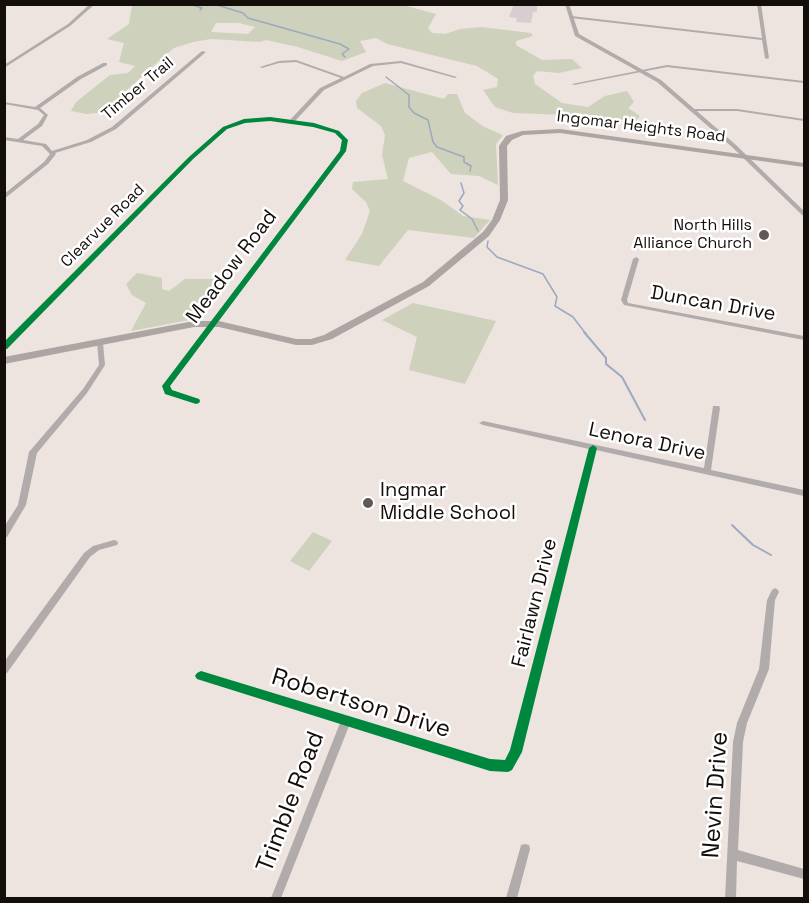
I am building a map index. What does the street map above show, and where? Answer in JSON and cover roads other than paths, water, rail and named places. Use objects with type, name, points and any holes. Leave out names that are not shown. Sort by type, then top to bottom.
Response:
[{"type":"main road","name":"Ingomar Heights Road","points":[[4,361],[171,327],[212,323],[285,340],[312,342],[328,337],[426,284],[476,243],[496,220],[505,192],[503,146],[509,138],[518,134],[538,130],[560,131],[745,156]]},
{"type":"main road","points":[[745,156],[804,165]]},
{"type":"street","points":[[4,67],[69,25],[93,4]]},
{"type":"street","points":[[567,4],[574,31],[579,37],[659,81],[745,156],[804,214]]},
{"type":"street","points":[[759,4],[767,58]]},
{"type":"street","points":[[571,17],[764,39]]},
{"type":"street","name":"Timber Trail","points":[[53,152],[89,141],[114,128],[204,52]]},
{"type":"street","points":[[262,67],[279,62],[296,61],[344,78]]},
{"type":"street","points":[[291,122],[318,92],[372,65],[394,62],[455,77]]},
{"type":"street","points":[[36,108],[105,64]]},
{"type":"street","points":[[573,84],[641,70],[681,66],[804,82]]},
{"type":"street","points":[[4,103],[36,108],[45,113],[45,120],[20,140]]},
{"type":"street","points":[[692,110],[737,110],[804,120]]},
{"type":"street","name":"Clearvue Road","points":[[4,347],[190,158],[225,128],[250,120],[291,122]]},
{"type":"street","name":"Meadow Road","points":[[196,401],[168,392],[166,386],[343,151],[345,140],[332,130],[291,122]]},
{"type":"street","points":[[4,138],[44,145],[53,152],[46,163],[4,197]]},
{"type":"street","name":"Duncan Drive","points":[[636,259],[624,300],[626,304],[804,338]]},
{"type":"street","points":[[4,535],[15,520],[25,497],[33,452],[86,391],[102,365],[100,343]]},
{"type":"street","points":[[707,471],[717,408]]},
{"type":"street","name":"Lenora Drive","points":[[483,423],[804,493]]},
{"type":"street","name":"Fairlawn Drive","points":[[508,766],[516,752],[593,448]]},
{"type":"street","points":[[4,670],[87,555],[96,548],[114,543]]},
{"type":"street","name":"Nevin Drive","points":[[730,898],[738,742],[742,723],[764,669],[771,600],[775,592]]},
{"type":"street","name":"Robertson Drive","points":[[201,676],[490,765],[508,766]]},
{"type":"street","name":"Trimble Road","points":[[276,898],[346,720]]},
{"type":"street","points":[[511,898],[525,849]]},
{"type":"street","points":[[733,854],[804,874]]},
{"type":"waterway","points":[[190,4],[202,8],[200,10]]},
{"type":"waterway","points":[[214,4],[243,13],[248,18],[340,44],[349,49],[342,54],[345,57]]},
{"type":"waterway","points":[[386,77],[409,95],[409,107],[414,113],[428,120],[433,142],[437,147],[464,157],[464,162],[471,166],[470,171]]},
{"type":"waterway","points":[[461,183],[464,193],[459,201],[463,206],[460,210],[472,219],[478,231]]},
{"type":"waterway","points":[[488,241],[487,247],[497,257],[543,274],[557,297],[555,306],[573,317],[586,334]]},
{"type":"waterway","points":[[584,332],[606,358],[606,364],[622,377],[645,420]]},
{"type":"waterway","points":[[732,525],[753,545],[771,555]]},
{"type":"place","name":"North Hills Alliance Church","points":[[764,235]]},
{"type":"place","name":"Ingmar Middle School","points":[[368,503]]}]
